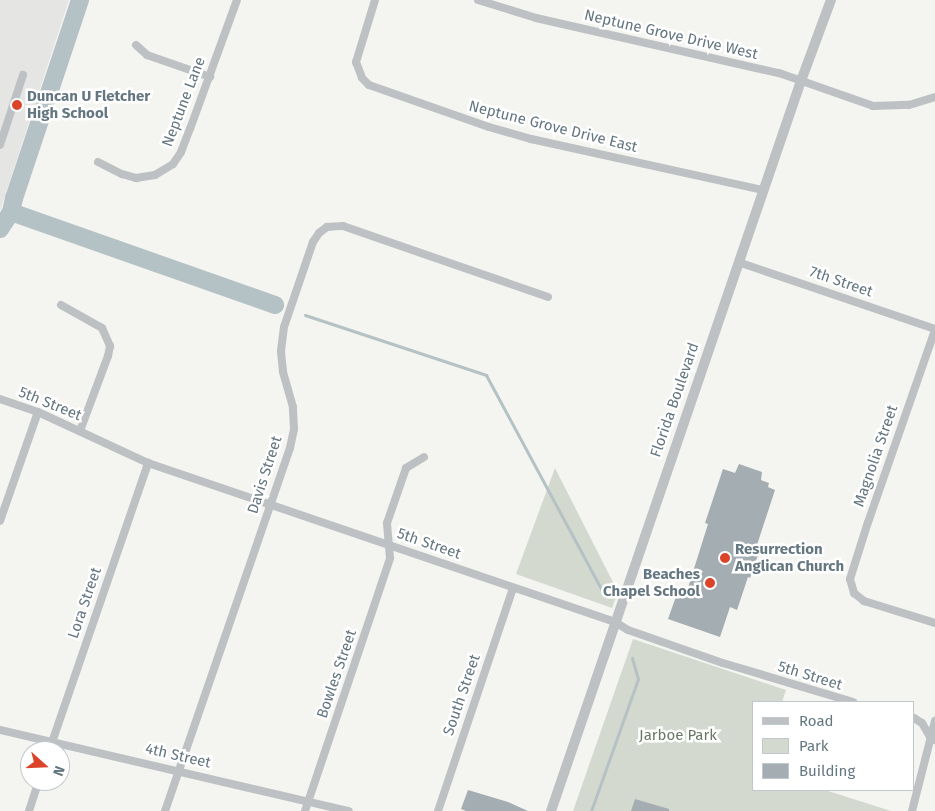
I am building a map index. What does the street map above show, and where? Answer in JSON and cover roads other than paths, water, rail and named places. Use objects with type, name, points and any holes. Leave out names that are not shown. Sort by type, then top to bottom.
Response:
[{"type":"street","name":"Neptune Lane","points":[[98,162],[122,174],[136,178],[155,175],[166,170],[181,152],[237,0]]},
{"type":"street","name":"Neptune Grove Drive East","points":[[375,0],[357,57],[358,69],[369,85],[489,128],[763,190]]},
{"type":"street","name":"Neptune Grove Drive West","points":[[478,0],[536,18],[779,73],[873,106],[909,105],[935,97]]},
{"type":"street","name":"Florida Boulevard","points":[[551,811],[738,262],[801,81],[832,0]]},
{"type":"street","points":[[136,45],[147,55],[210,77]]},
{"type":"street","points":[[0,144],[23,76]]},
{"type":"street","name":"Davis Street","points":[[165,811],[294,429],[293,407],[283,371],[281,350],[284,327],[313,242],[319,233],[327,227],[343,226],[548,297]]},
{"type":"street","name":"7th Street","points":[[738,262],[935,329]]},
{"type":"street","points":[[61,305],[102,328],[110,346],[104,368],[80,430]]},
{"type":"street","name":"Magnolia Street","points":[[935,329],[850,579],[854,593],[864,601],[935,623]]},
{"type":"street","name":"5th Street","points":[[0,399],[38,412],[80,430],[148,463],[615,622],[628,630],[723,663],[850,701]]},
{"type":"street","points":[[0,521],[38,412]]},
{"type":"street","name":"Bowles Street","points":[[305,811],[390,558],[387,523],[406,468],[424,457]]},
{"type":"street","name":"Lora Street","points":[[52,741],[148,463]]},
{"type":"street","name":"South Street","points":[[438,811],[513,588]]},
{"type":"street","points":[[915,719],[922,723],[932,738]]},
{"type":"street","points":[[912,811],[935,721]]},
{"type":"street","name":"4th Street","points":[[0,730],[48,741]]},
{"type":"street","name":"4th Street","points":[[70,746],[349,811]]},
{"type":"street","points":[[29,811],[36,791]]},
{"type":"waterway","points":[[80,0],[11,212],[275,305]]},
{"type":"waterway","points":[[0,229],[11,212]]},
{"type":"waterway","points":[[305,315],[486,375],[605,596]]},
{"type":"waterway","points":[[591,811],[638,679],[632,658]]},
{"type":"place","name":"Duncan U Fletcher High School","points":[[17,105]]},
{"type":"place","name":"Resurrection Anglican Church","points":[[725,558]]},
{"type":"place","name":"Beaches Chapel School","points":[[710,583]]},
{"type":"park label","name":"Jarboe Park","points":[[678,736]]}]
